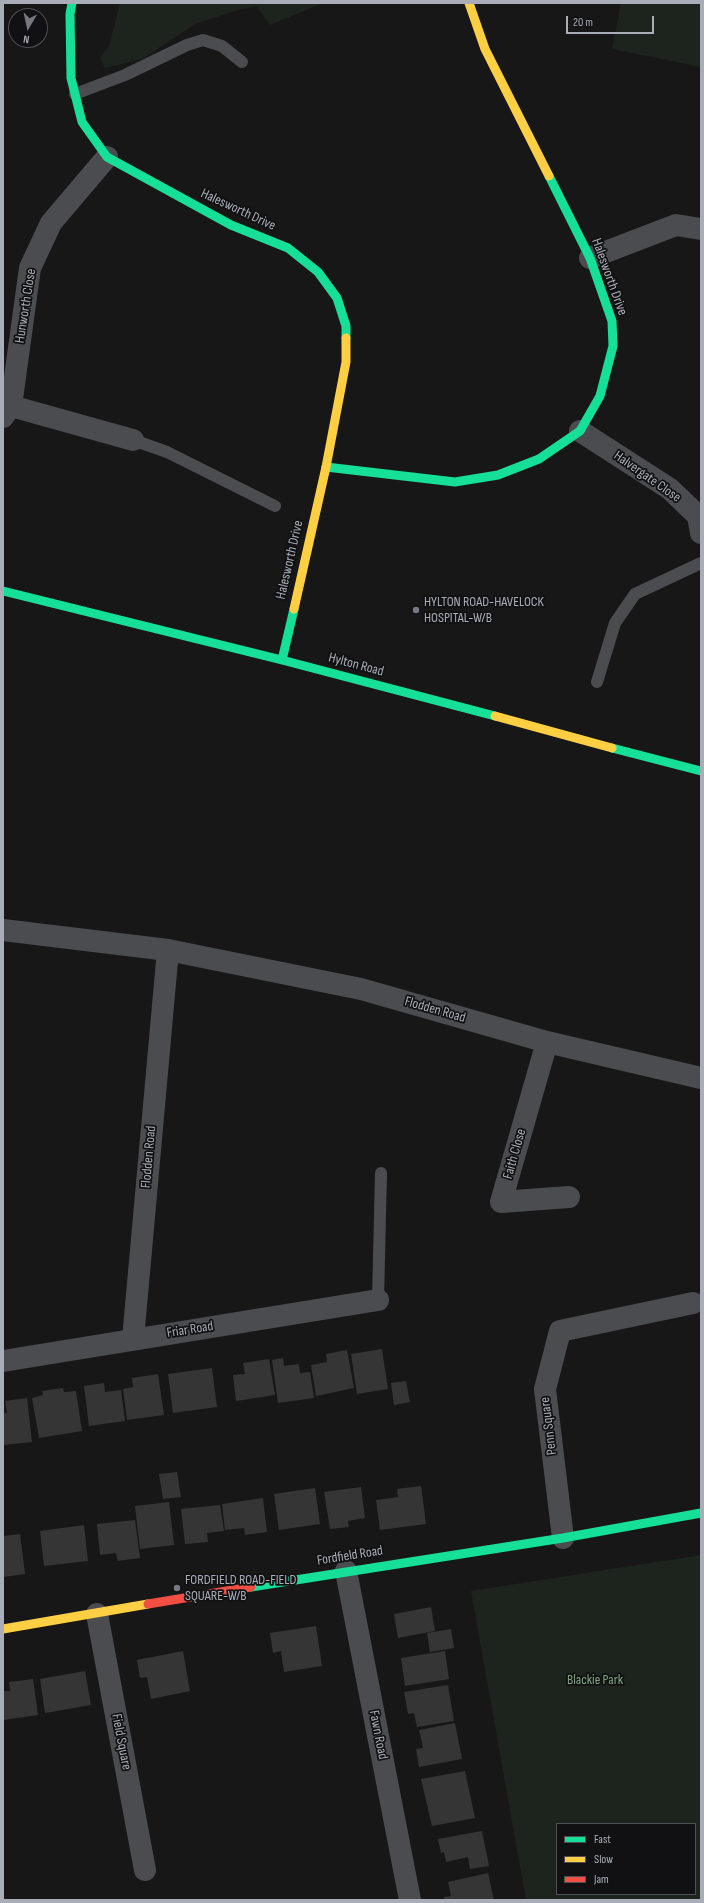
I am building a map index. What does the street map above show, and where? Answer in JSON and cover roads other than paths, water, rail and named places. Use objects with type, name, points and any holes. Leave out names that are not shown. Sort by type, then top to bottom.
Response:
[{"type":"street","name":"Halesworth Drive","points":[[72,3],[70,14],[71,78],[82,122],[107,157],[231,225],[288,248],[318,272],[337,298],[346,326],[346,362],[326,467],[282,660]]},
{"type":"street","name":"Halesworth Drive","points":[[326,467],[455,482],[498,475],[540,459],[580,431],[600,396],[613,346],[612,321],[590,258],[485,49],[469,3]]},
{"type":"street","name":"Hunworth Close","points":[[107,157],[52,223],[30,268],[7,412],[133,440]]},
{"type":"street","points":[[590,258],[676,225],[701,229]]},
{"type":"street","name":"Halvergate Close","points":[[580,431],[670,489],[698,516],[701,533]]},
{"type":"street","name":"Hylton Road","points":[[3,591],[282,660],[701,771]]},
{"type":"street","name":"Flodden Road","points":[[3,930],[168,950],[361,989],[548,1042],[701,1078]]},
{"type":"street","name":"Flodden Road","points":[[133,1339],[168,950]]},
{"type":"street","name":"Faith Close","points":[[548,1042],[501,1202],[569,1197]]},
{"type":"street","name":"Friar Road","points":[[3,1362],[133,1339],[378,1300]]},
{"type":"street","name":"Penn Square","points":[[563,1538],[545,1389],[560,1331],[693,1303]]},
{"type":"street","name":"Fordfield Road","points":[[3,1629],[346,1571],[563,1538],[701,1513]]},
{"type":"street","name":"Fawn Road","points":[[346,1571],[410,1900]]},
{"type":"street","name":"Field Square","points":[[97,1614],[146,1870]]},
{"type":"lane","points":[[75,94],[125,76],[187,45],[203,40],[222,46],[242,62]]},
{"type":"lane","points":[[133,440],[167,452],[275,506]]},
{"type":"lane","points":[[597,682],[615,623],[635,594],[701,564]]},
{"type":"lane","points":[[378,1300],[382,1173]]},
{"type":"place","name":"HYLTON ROAD-HAVELOCK HOSPITAL-W/B","points":[[416,610]]},
{"type":"place","name":"FORDFIELD ROAD-FIELD SQUARE-W/B","points":[[177,1588]]},
{"type":"park label","name":"Blackie Park","points":[[595,1680]]}]
